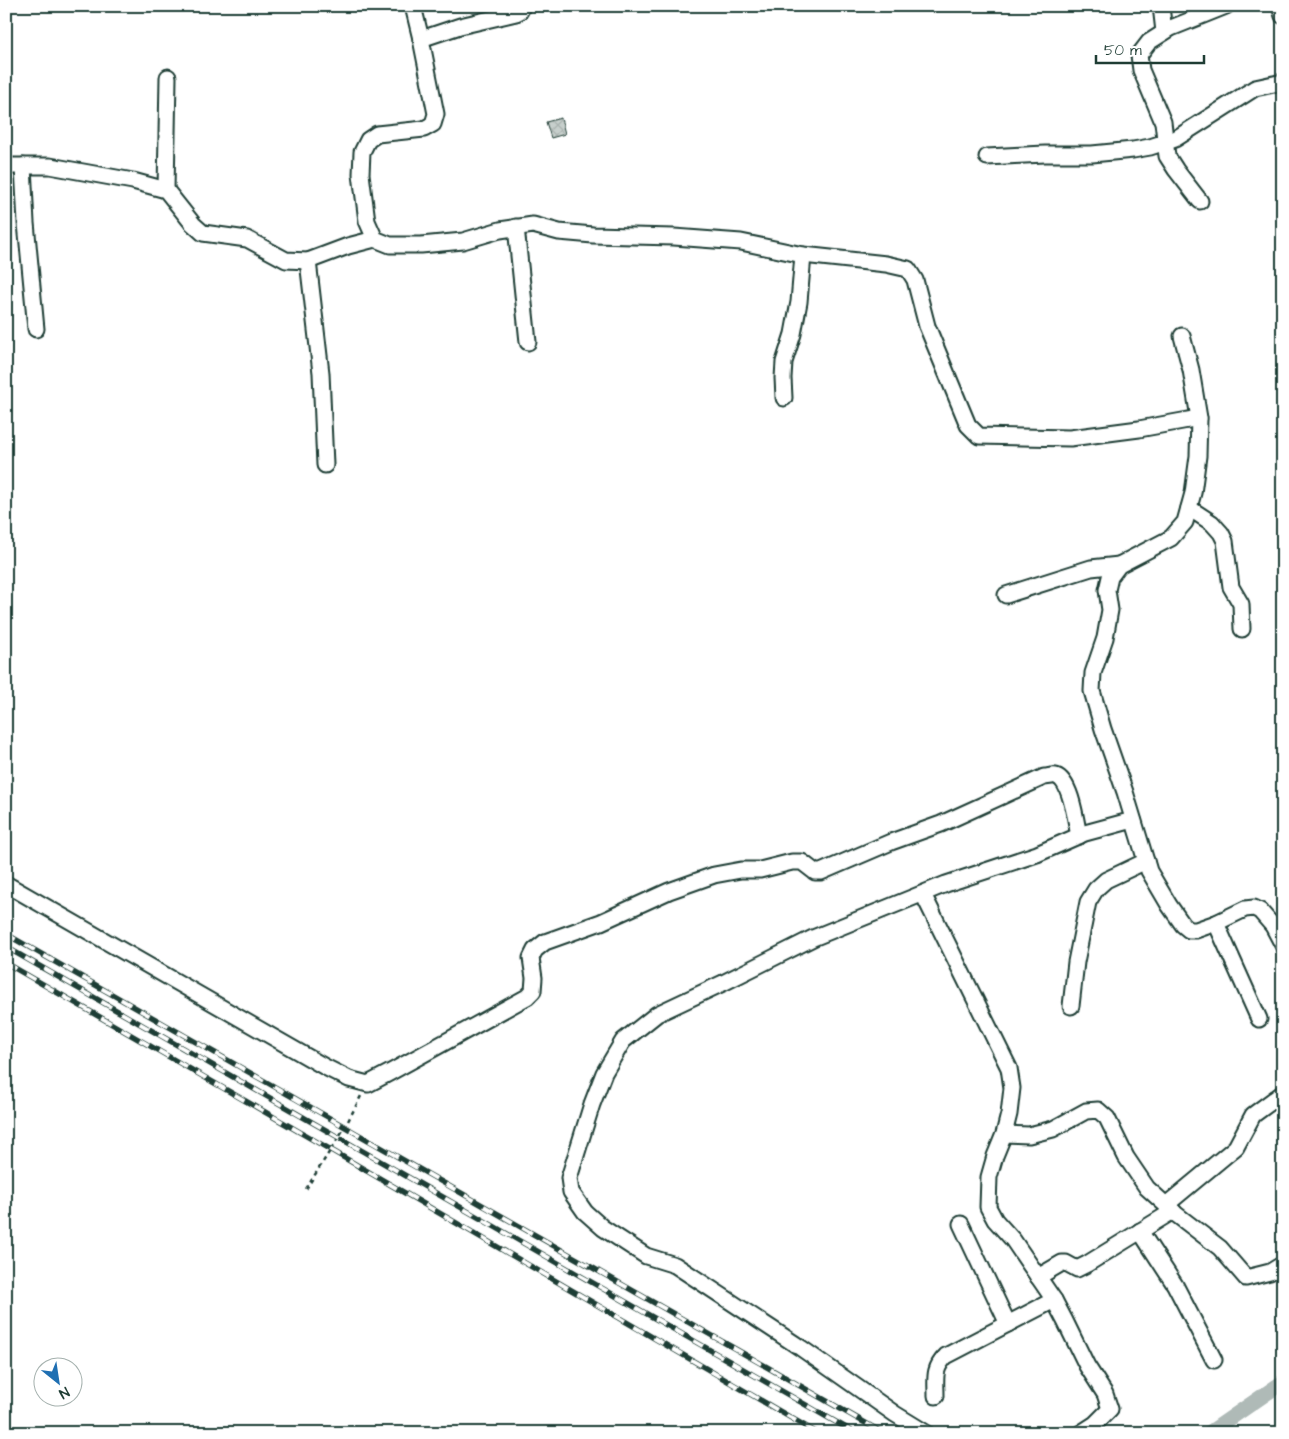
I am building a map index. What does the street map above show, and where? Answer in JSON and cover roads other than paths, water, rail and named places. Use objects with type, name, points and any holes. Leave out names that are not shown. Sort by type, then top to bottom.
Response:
[{"type":"street","points":[[375,239],[367,221],[362,174],[362,152],[368,140],[377,134],[424,129],[433,124],[436,114],[413,6]]},
{"type":"street","points":[[421,39],[460,26],[516,13],[520,11],[522,6]]},
{"type":"street","points":[[1161,6],[1164,32]]},
{"type":"street","points":[[1200,201],[1167,156],[1163,122],[1141,70],[1139,55],[1149,42],[1171,28],[1226,6]]},
{"type":"street","points":[[1280,6],[1283,16]]},
{"type":"street","points":[[166,190],[168,77]]},
{"type":"street","points":[[987,157],[1092,154],[1133,150],[1166,143],[1196,127],[1255,88],[1283,82]]},
{"type":"street","points":[[6,166],[50,166],[133,181],[166,190],[193,224],[203,233],[247,239],[286,260],[308,261],[348,246],[375,239],[390,245],[421,245],[463,241],[500,230],[532,225],[559,232],[593,235],[674,237],[742,242],[803,255],[886,264],[908,269],[915,280],[927,326],[968,425],[979,436],[1070,438],[1200,418]]},
{"type":"street","points":[[23,166],[26,224],[36,329]]},
{"type":"street","points":[[516,228],[528,342]]},
{"type":"street","points":[[784,398],[784,362],[793,334],[803,255]]},
{"type":"street","points":[[308,261],[320,373],[325,465]]},
{"type":"street","points":[[1006,594],[1091,568],[1119,565],[1171,538],[1185,522],[1193,493],[1198,456],[1200,418],[1191,370],[1182,336]]},
{"type":"street","points":[[1189,508],[1212,523],[1225,541],[1231,587],[1241,604],[1242,629]]},
{"type":"street","points":[[1119,565],[1110,577],[1107,590],[1110,610],[1105,638],[1093,673],[1092,691],[1102,729],[1125,792],[1149,871],[1168,905],[1189,930],[1196,930],[1245,909],[1254,908],[1278,921],[1283,945]]},
{"type":"street","points":[[6,884],[325,1067],[349,1079],[368,1084],[527,997],[533,991],[534,978],[531,958],[535,950],[545,942],[601,922],[670,891],[714,875],[741,870],[760,870],[792,862],[802,862],[815,872],[821,872],[891,842],[941,824],[1044,777],[1055,776],[1061,779],[1068,792],[1079,836]]},
{"type":"street","points":[[926,1433],[895,1414],[801,1348],[675,1264],[646,1256],[603,1228],[585,1212],[571,1192],[569,1178],[592,1104],[604,1073],[623,1041],[657,1014],[723,984],[813,938],[946,884],[1037,854],[1079,836],[1133,820]]},
{"type":"street","points":[[1071,1006],[1076,962],[1088,902],[1096,889],[1106,880],[1146,861]]},
{"type":"street","points":[[923,894],[1009,1068],[1012,1088],[1009,1114],[989,1177],[988,1207],[995,1220],[1013,1240],[1054,1300],[1066,1321],[1086,1366],[1105,1394],[1110,1409],[1095,1424],[1081,1433]]},
{"type":"street","points":[[1216,923],[1260,1019]]},
{"type":"street","points":[[1038,1277],[1062,1263],[1077,1269],[1082,1267],[1140,1231],[1170,1208],[1236,1147],[1253,1115],[1283,1093]]},
{"type":"street","points":[[1004,1134],[1030,1136],[1053,1129],[1086,1111],[1098,1110],[1107,1118],[1126,1157],[1146,1188],[1220,1248],[1246,1278],[1270,1272],[1283,1264]]},
{"type":"street","points":[[961,1224],[1008,1324]]},
{"type":"street","points":[[1140,1231],[1175,1285],[1214,1360]]},
{"type":"street","points":[[936,1396],[936,1371],[938,1363],[946,1356],[1054,1300]]},
{"type":"waterway","points":[[1209,1433],[1283,1382]]},
{"type":"railway","points":[[6,934],[883,1433]]},
{"type":"railway","points":[[6,947],[855,1433]]},
{"type":"railway","points":[[6,963],[817,1433]]}]
